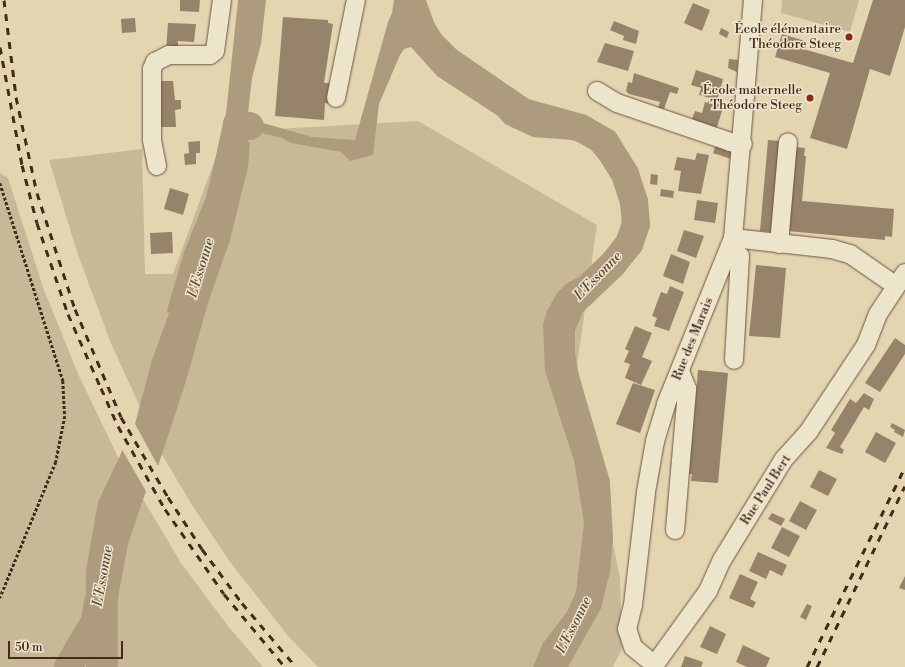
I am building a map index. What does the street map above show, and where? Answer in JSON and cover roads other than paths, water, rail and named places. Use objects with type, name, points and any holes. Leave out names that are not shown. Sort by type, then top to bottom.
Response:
[{"type":"street","points":[[157,166],[152,140],[152,69],[156,62],[169,55],[210,55],[215,51],[222,0]]},
{"type":"street","points":[[336,98],[356,0]]},
{"type":"street","name":"Rue des Marais","points":[[654,666],[633,647],[627,629],[633,605],[646,492],[655,441],[666,404],[731,245],[743,139],[753,0]]},
{"type":"street","points":[[597,91],[617,103],[730,142],[743,139]]},
{"type":"street","points":[[779,244],[788,142]]},
{"type":"street","points":[[731,245],[779,244],[832,249],[850,254],[900,280]]},
{"type":"street","points":[[731,245],[740,256],[734,360]]},
{"type":"street","name":"Rue Paul Bert","points":[[654,666],[708,591],[722,560],[784,459],[809,431],[866,345],[878,314],[900,280]]},
{"type":"street","points":[[675,530],[687,389],[680,371]]},
{"type":"water","points":[[238,0],[266,0],[261,44],[252,78],[245,139],[250,143],[248,167],[230,240],[208,303],[186,381],[158,466],[146,491],[128,544],[118,598],[118,667],[86,667],[86,570],[98,502],[135,424],[152,360],[169,313],[167,312],[169,303],[184,252],[206,197],[226,114]]},
{"type":"water","points":[[394,0],[411,0],[421,28],[431,44],[447,60],[493,93],[523,112],[581,128],[597,136],[614,154],[630,187],[636,216],[633,237],[613,264],[571,304],[561,328],[561,353],[565,377],[596,483],[599,538],[596,570],[588,603],[552,667],[533,667],[543,643],[567,612],[576,592],[584,523],[574,461],[545,371],[543,324],[547,311],[557,293],[567,283],[584,275],[603,256],[620,232],[624,219],[623,201],[611,173],[588,146],[574,140],[533,137],[505,124],[498,116],[437,76],[411,47],[404,49],[400,55],[379,104],[373,155],[350,161],[341,152],[291,143],[282,138],[249,130],[250,122],[256,121],[312,137],[355,140],[388,22],[392,13]]},
{"type":"waterway","name":"L'Essonne","points":[[411,0],[421,28],[431,44],[447,60],[523,112],[581,128],[605,142],[625,174],[634,202],[636,224],[629,244],[613,264],[571,304],[561,328],[561,353],[565,377],[596,483],[599,538],[596,570],[588,603],[552,667]]},
{"type":"waterway","name":"L'Essonne","points":[[231,153],[237,124],[250,126]]},
{"type":"waterway","name":"L'Essonne","points":[[68,667],[95,621],[98,602]]},
{"type":"railway","points":[[4,0],[16,97],[37,193],[75,309],[121,417],[168,497],[202,549],[242,603],[296,667]]},
{"type":"railway","points":[[0,47],[22,165],[37,223],[68,314],[118,426],[165,509],[224,594],[285,667]]},
{"type":"railway","points":[[807,667],[905,467]]},
{"type":"railway","points":[[817,667],[905,486]]},
{"type":"place","name":"École élémentaire Théodore Steeg","points":[[849,37]]},
{"type":"place","name":"École maternelle Théodore Steeg","points":[[810,98]]}]
